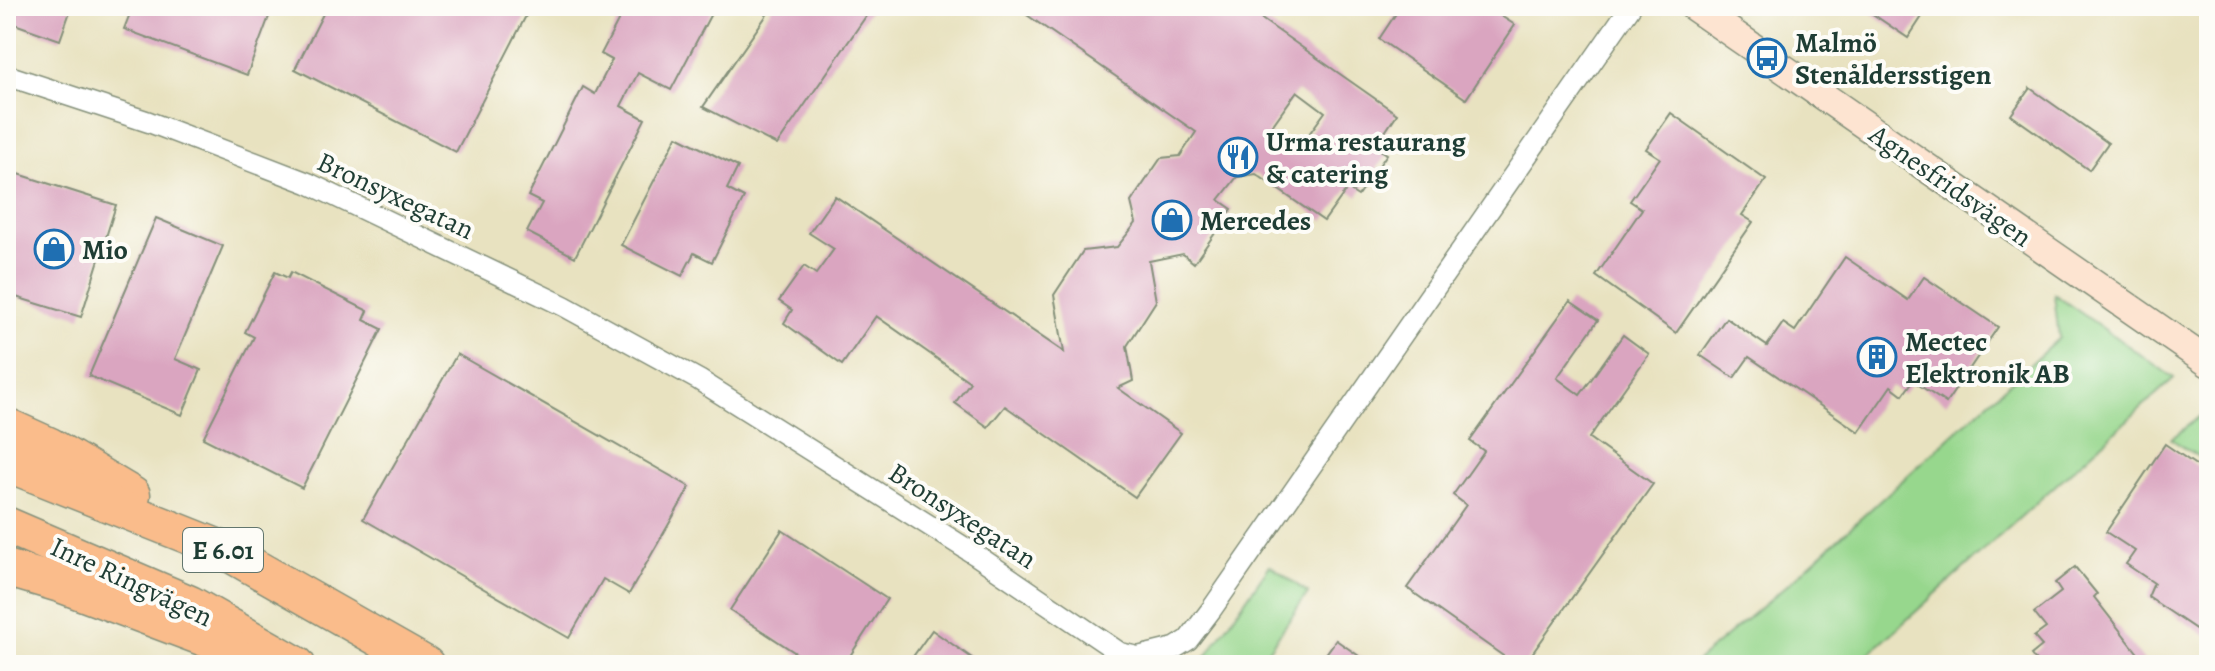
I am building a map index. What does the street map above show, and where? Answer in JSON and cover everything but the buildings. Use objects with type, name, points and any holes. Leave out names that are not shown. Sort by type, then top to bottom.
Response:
[{"type":"highway","points":[[6,426],[50,446],[222,549]]},
{"type":"highway","name":"Inre Ringvägen","points":[[6,463],[222,549],[426,665]]},
{"type":"highway","name":"Inre Ringvägen","points":[[6,525],[190,604],[297,665]]},
{"type":"highway","points":[[6,568],[101,599],[274,665]]},
{"type":"main road","name":"Agnesfridsvägen","points":[[1693,6],[2209,363]]},
{"type":"street","name":"Bronsyxegatan","points":[[6,75],[109,108],[308,183],[564,306],[699,380],[976,555],[1103,644],[1138,657],[1157,655],[1188,640],[1211,610],[1631,6]]},
{"type":"green space","points":[[2054,294],[2174,378],[1857,665],[1692,665],[1785,587],[2059,338]]},
{"type":"green space","points":[[2209,409],[2209,464],[2171,439]]},
{"type":"green space","points":[[1270,565],[1308,593],[1258,665],[1196,665],[1203,661]]},
{"type":"place","name":"Malmö Stenåldersstigen","points":[[1767,58]]},
{"type":"place","name":"Urma restaurang & catering","points":[[1238,157]]},
{"type":"place","name":"Mercedes","points":[[1172,220]]},
{"type":"place","name":"Mio","points":[[54,249]]},
{"type":"place","name":"Mectec Elektronik AB","points":[[1877,357]]}]
